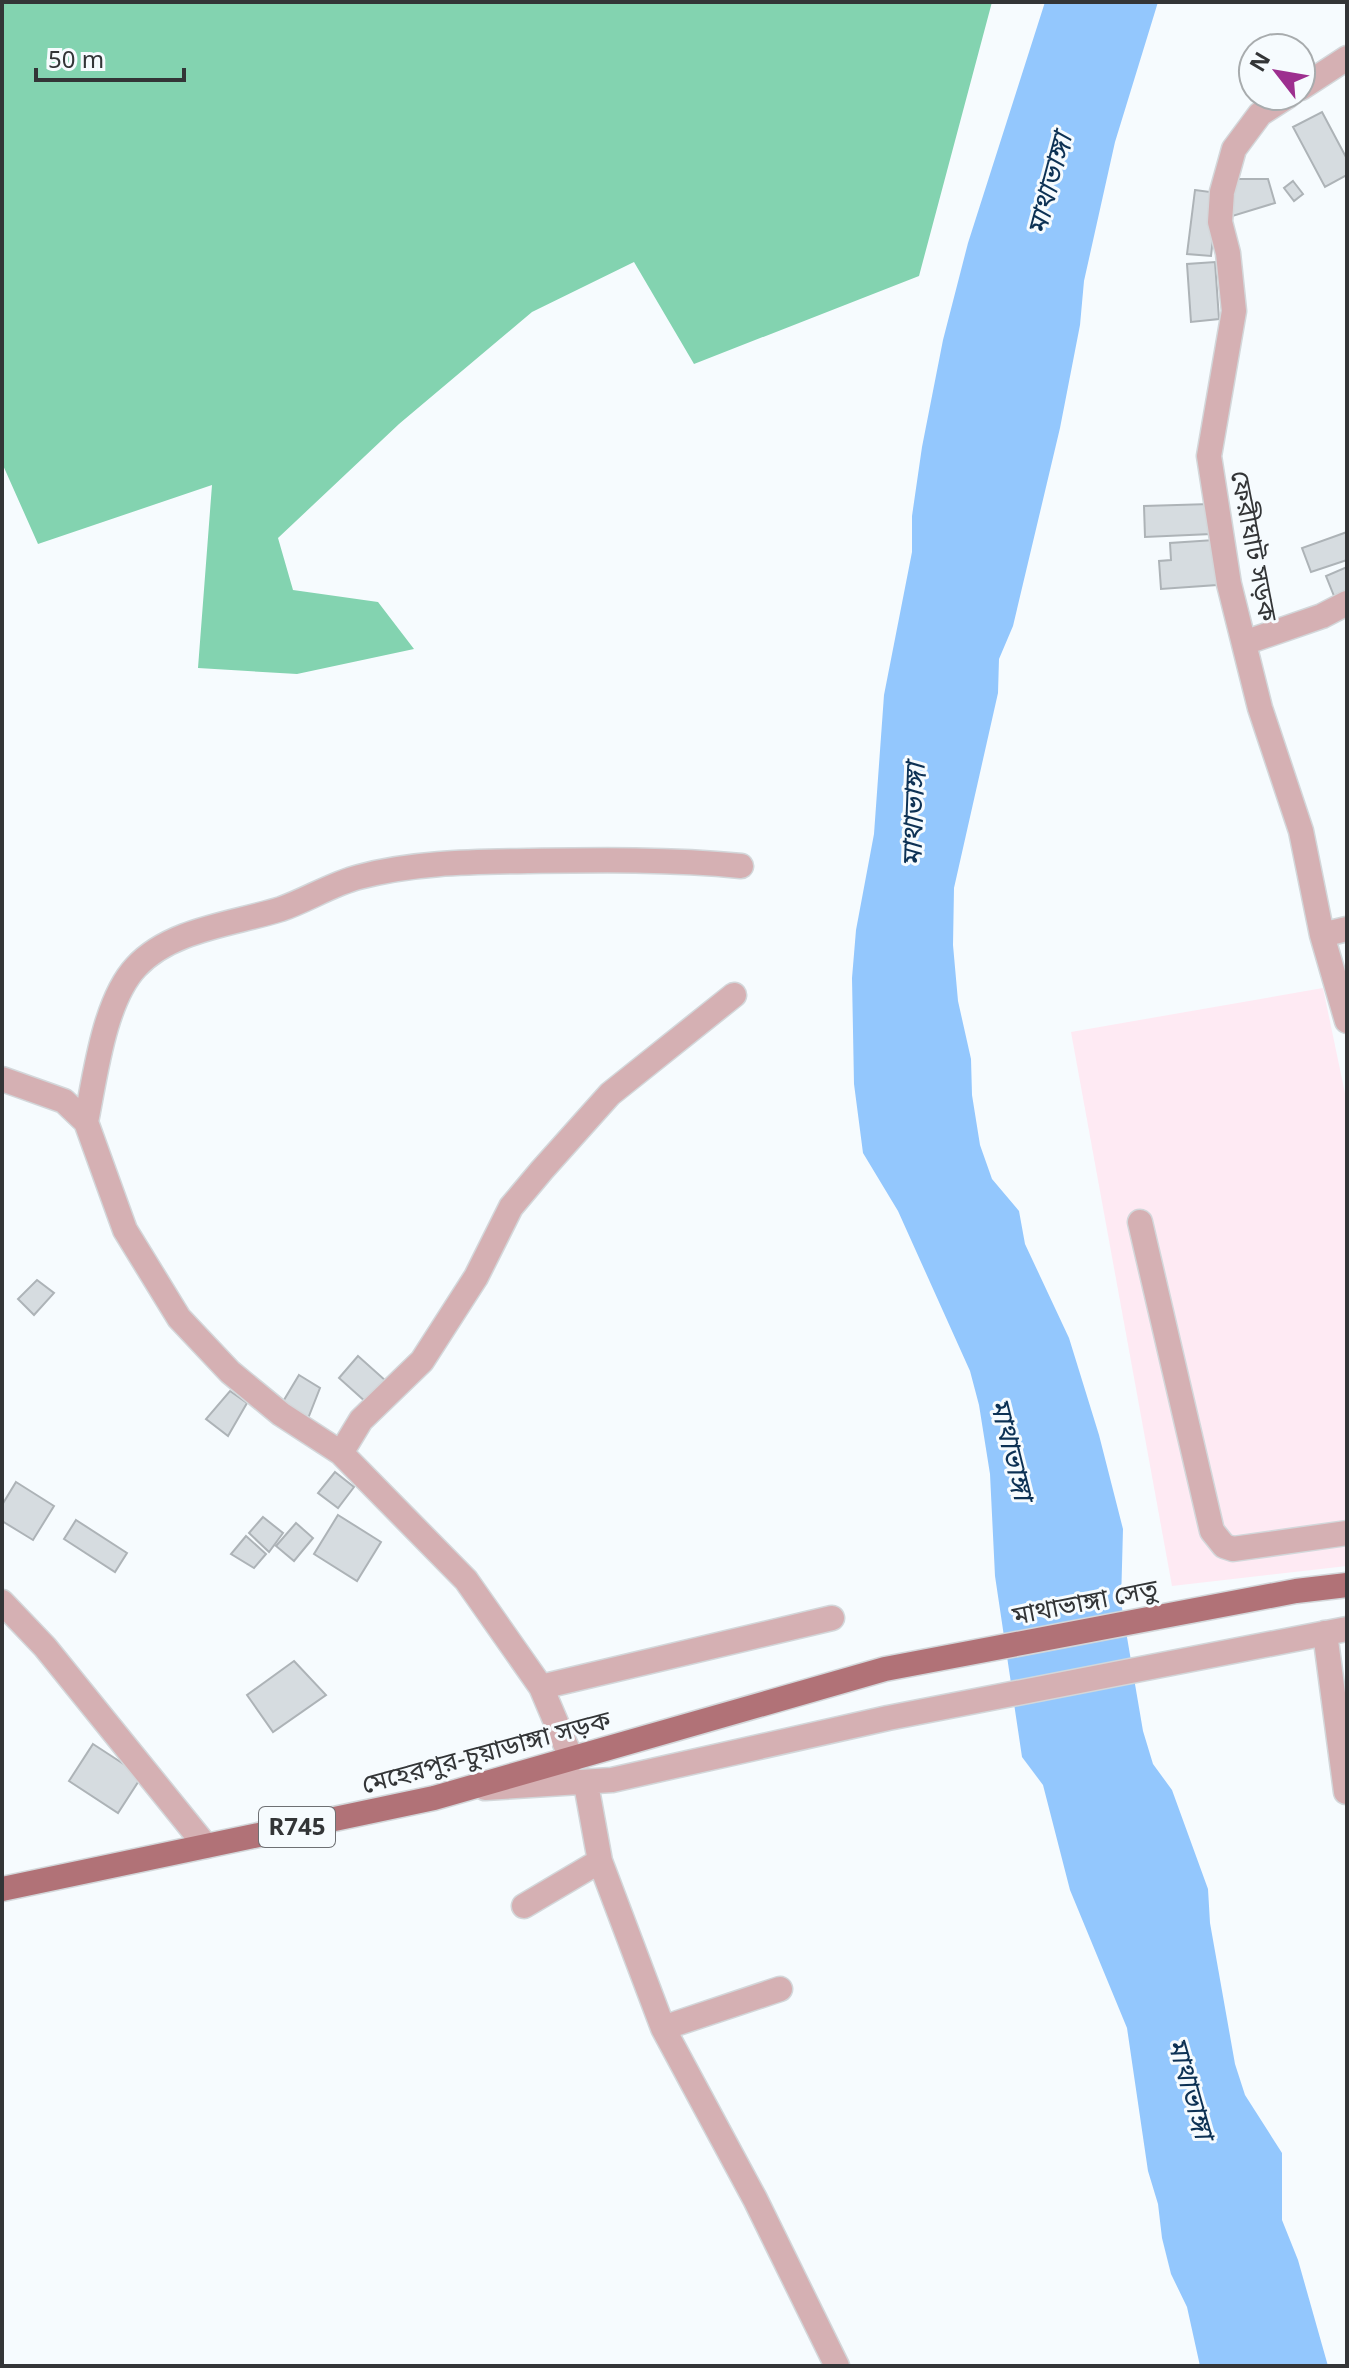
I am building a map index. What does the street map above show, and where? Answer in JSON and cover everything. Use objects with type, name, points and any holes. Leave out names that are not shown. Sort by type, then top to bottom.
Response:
[{"type":"main road","name":"মাথাভাঙ্গা সেতু","points":[[885,1669],[1296,1591],[1347,1585]]},
{"type":"main road","name":"মেহেরপুর-চুয়াডাঙ্গা সড়ক","points":[[2,1889],[467,1789],[885,1669]]},
{"type":"street","points":[[1317,78],[1347,58]]},
{"type":"street","name":"ফেরীঘাট সড়ক","points":[[1263,112],[1234,149],[1222,192],[1220,222],[1228,253],[1234,311],[1209,456],[1229,584],[1260,708],[1301,831],[1322,935],[1347,1021]]},
{"type":"street","points":[[1244,643],[1322,616],[1347,603]]},
{"type":"street","points":[[86,1122],[106,1034],[120,992],[135,968],[153,953],[195,933],[280,909],[357,877],[400,869],[480,862],[667,859],[741,866]]},
{"type":"street","points":[[1322,935],[1347,929]]},
{"type":"street","points":[[341,1453],[361,1420],[422,1361],[476,1277],[511,1207],[542,1170],[610,1094],[734,995]]},
{"type":"street","points":[[2,1079],[64,1101],[86,1122],[125,1230],[179,1318],[240,1381],[281,1414],[341,1453],[466,1580],[541,1687],[572,1760]]},
{"type":"street","points":[[1140,1222],[1212,1531],[1224,1546],[1233,1549],[1347,1533]]},
{"type":"street","points":[[2,1602],[45,1647],[206,1846]]},
{"type":"street","points":[[541,1687],[832,1618]]},
{"type":"street","points":[[467,1789],[586,1784],[888,1718],[1326,1632],[1346,1792]]},
{"type":"street","points":[[586,1784],[600,1861],[663,2028],[755,2199],[837,2366]]},
{"type":"street","points":[[524,1906],[600,1861]]},
{"type":"street","points":[[663,2028],[780,1989]]},
{"type":"shaded area","points":[[1323,988],[1347,1103],[1347,1566],[1172,1586],[1071,1032]]},
{"type":"green space","points":[[2,2],[992,2],[919,276],[694,364],[634,262],[532,312],[399,424],[278,538],[293,590],[378,602],[414,649],[297,674],[198,668],[212,485],[38,544],[2,463]]},
{"type":"water","name":"মাথাভাঙ্গা","points":[[1045,2],[1158,2],[1115,142],[1084,281],[1080,325],[1060,428],[1013,626],[999,659],[998,693],[954,888],[953,945],[958,1001],[971,1059],[972,1095],[980,1145],[992,1179],[1019,1211],[1025,1244],[1069,1338],[1099,1435],[1123,1529],[1121,1602],[1143,1731],[1153,1764],[1172,1790],[1208,1889],[1210,1923],[1235,2064],[1245,2095],[1282,2153],[1282,2220],[1298,2260],[1328,2366],[1200,2366],[1187,2307],[1171,2274],[1162,2238],[1158,2204],[1148,2171],[1127,2028],[1070,1890],[1043,1785],[1022,1757],[995,1576],[990,1474],[970,1371],[898,1211],[863,1153],[854,1084],[852,978],[856,930],[874,834],[884,695],[912,552],[912,516],[922,447],[943,340],[968,243]]},
{"type":"building","points":[[1322,112],[1347,159],[1347,175],[1325,187],[1293,127]]},
{"type":"building","points":[[1227,179],[1268,179],[1275,203],[1226,218]]},
{"type":"building","points":[[1293,181],[1303,194],[1294,201],[1284,188]]},
{"type":"building","points":[[1195,190],[1218,193],[1211,256],[1187,254]]},
{"type":"building","points":[[1215,262],[1219,319],[1191,322],[1187,264]]},
{"type":"building","points":[[1210,504],[1211,534],[1145,537],[1144,506]]},
{"type":"building","points":[[1347,532],[1347,560],[1311,572],[1302,548]]},
{"type":"building","points":[[1214,540],[1217,585],[1161,589],[1159,561],[1171,560],[1170,543]]},
{"type":"building","points":[[1347,567],[1347,590],[1334,596],[1326,576]]},
{"type":"building","points":[[37,1280],[54,1293],[34,1315],[18,1299]]},
{"type":"building","points":[[358,1356],[386,1381],[367,1403],[339,1378]]},
{"type":"building","points":[[299,1375],[320,1388],[307,1421],[281,1405]]},
{"type":"building","points":[[230,1391],[247,1403],[228,1436],[206,1419]]},
{"type":"building","points":[[335,1472],[354,1487],[338,1508],[318,1493]]},
{"type":"building","points":[[16,1482],[54,1506],[33,1540],[2,1521],[2,1505]]},
{"type":"building","points":[[338,1515],[381,1542],[357,1581],[314,1554]]},
{"type":"building","points":[[263,1517],[283,1533],[269,1552],[249,1533]]},
{"type":"building","points":[[76,1520],[127,1553],[115,1572],[64,1539]]},
{"type":"building","points":[[296,1523],[313,1538],[294,1561],[276,1546]]},
{"type":"building","points":[[246,1536],[266,1554],[254,1568],[231,1554]]},
{"type":"building","points":[[294,1661],[326,1695],[273,1732],[247,1695]]},
{"type":"building","points":[[93,1744],[142,1776],[118,1813],[69,1781]]}]
